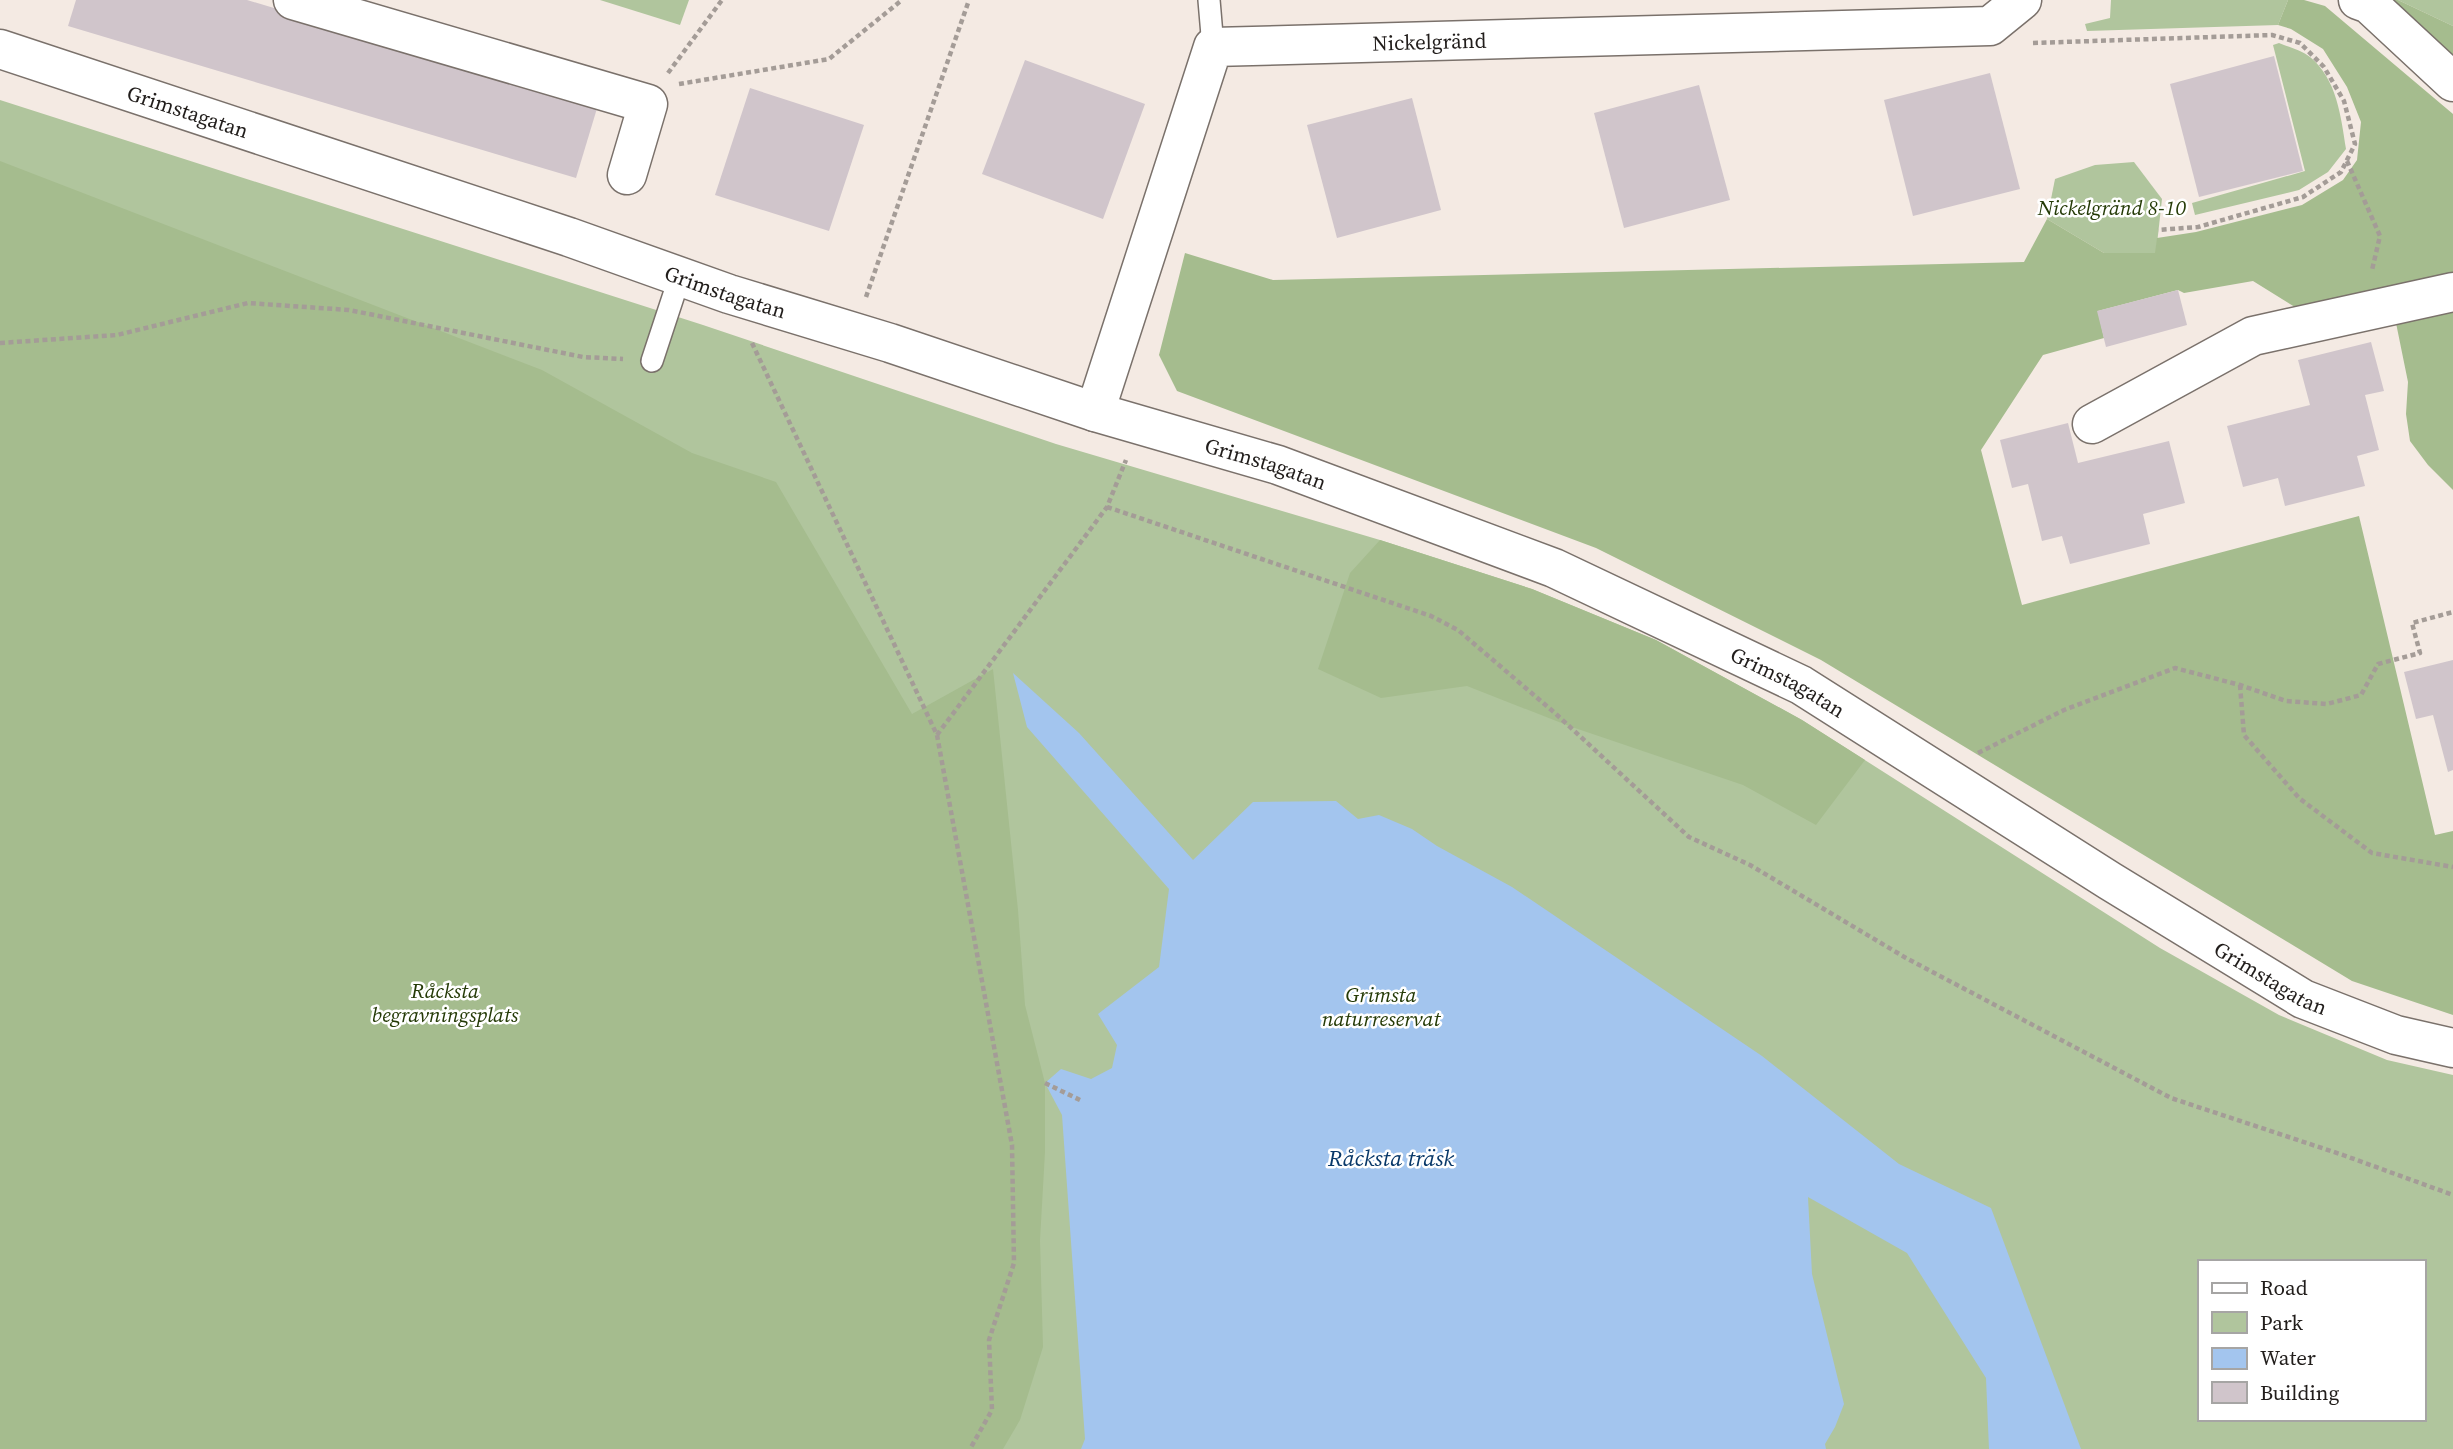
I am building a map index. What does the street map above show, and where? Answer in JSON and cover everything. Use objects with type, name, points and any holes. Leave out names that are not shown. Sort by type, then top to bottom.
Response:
[{"type":"street","points":[[293,0],[648,104],[627,175]]},
{"type":"street","points":[[1990,26],[2022,0]]},
{"type":"street","points":[[2358,0],[2368,4],[2453,82]]},
{"type":"street","name":"Nickelgränd","points":[[1213,47],[1990,26]]},
{"type":"street","points":[[1095,412],[1213,47]]},
{"type":"street","name":"Grimstagatan","points":[[0,49],[569,237],[729,294],[1095,412],[1278,465],[1555,568],[1801,684],[2110,881],[2303,999],[2396,1035],[2453,1048]]},
{"type":"street","points":[[2092,424],[2253,336],[2453,292]]},
{"type":"lane","points":[[1209,0],[1213,47]]},
{"type":"lane","points":[[652,361],[680,276]]},
{"type":"path","points":[[661,82],[722,0]]},
{"type":"path","points":[[671,85],[829,59],[902,0]]},
{"type":"path","points":[[853,332],[968,0]]},
{"type":"path","points":[[1990,26],[2032,43],[2272,35],[2300,43],[2324,67],[2344,101],[2355,144],[2341,172],[2302,197],[2198,227],[2158,230]]},
{"type":"path","points":[[2347,160],[2380,236],[2372,270],[2371,310]]},
{"type":"path","points":[[729,294],[937,735],[1012,1145],[1014,1263],[989,1340],[992,1410],[970,1449]]},
{"type":"path","points":[[0,343],[117,335],[248,303],[349,310],[583,358],[652,361]]},
{"type":"path","points":[[937,735],[1107,507],[1141,425]]},
{"type":"path","points":[[1107,507],[1431,616],[1458,631],[1556,714],[1689,838],[1750,865],[1906,958],[2171,1098],[2453,1195]]},
{"type":"path","points":[[1935,770],[1996,746],[2064,710],[2175,668],[2240,685],[2286,701],[2327,704],[2361,695],[2378,664],[2420,653],[2412,623],[2453,612]]},
{"type":"path","points":[[2240,685],[2244,735],[2299,798],[2372,853],[2453,867]]},
{"type":"path","points":[[1045,1083],[1080,1100]]},
{"type":"green space","points":[[600,0],[689,0],[680,25]]},
{"type":"green space","points":[[2111,0],[2288,0],[2278,25],[2087,31],[2085,24],[2110,18]]},
{"type":"green space","points":[[2288,0],[2304,0],[2325,6],[2453,114],[2453,278],[2298,309],[2253,281],[2184,293],[2178,290],[2098,311],[2104,338],[2043,355],[1981,450],[2022,605],[2359,516],[2435,835],[2453,831],[2453,1015],[2352,981],[1821,660],[1596,548],[1177,391],[1159,355],[1185,253],[1273,280],[2024,262],[2047,219],[2104,253],[2155,253],[2157,238],[2196,232],[2302,205],[2343,180],[2357,160],[2361,122],[2347,87],[2323,49],[2291,29],[2278,25]]},
{"type":"green space","points":[[2392,0],[2398,0],[2453,26],[2453,56]]},
{"type":"green space","points":[[2398,0],[2453,0],[2453,26]]},
{"type":"green space","points":[[2279,43],[2307,55],[2326,76],[2336,99],[2346,149],[2328,172],[2299,190],[2195,215],[2192,203],[2305,171],[2273,45]]},
{"type":"green space","name":"Grimsta naturreservat","points":[[0,100],[703,325],[1056,444],[1380,540],[1532,589],[1656,640],[1802,720],[2160,948],[2279,1015],[2387,1060],[2453,1075],[2453,1449],[0,1449]]},
{"type":"green space","name":"Råcksta begravningsplats","points":[[0,161],[542,370],[692,453],[776,482],[912,714],[993,669],[1025,1005],[1045,1083],[1045,1152],[1040,1240],[1043,1347],[1020,1420],[1003,1449],[0,1449]]},
{"type":"green space","name":"Nickelgränd 8-10","points":[[2134,162],[2162,199],[2156,253],[2104,253],[2047,219],[2055,179],[2095,165]]},
{"type":"green space","points":[[2453,310],[2453,490],[2428,465],[2410,441],[2406,414],[2408,382],[2396,323]]},
{"type":"green space","points":[[1380,540],[1532,589],[1656,640],[1802,720],[1865,760],[1816,825],[1743,785],[1569,726],[1467,686],[1381,698],[1318,669],[1350,573]]},
{"type":"water","name":"Råcksta träsk","points":[[1013,673],[1079,733],[1193,860],[1253,802],[1336,801],[1358,819],[1379,815],[1412,829],[1437,846],[1512,887],[1762,1056],[1899,1164],[1991,1208],[2081,1449],[1989,1449],[1986,1378],[1907,1253],[1808,1197],[1812,1274],[1844,1404],[1825,1444],[1826,1449],[1081,1449],[1085,1439],[1062,1115],[1045,1083],[1061,1069],[1091,1079],[1112,1068],[1117,1045],[1098,1014],[1159,967],[1169,889],[1027,727]]},
{"type":"building","points":[[76,0],[247,0],[598,105],[576,178],[68,26]]},
{"type":"building","points":[[2274,56],[2303,171],[2199,197],[2170,84]]},
{"type":"building","points":[[1025,60],[1145,104],[1103,219],[982,174]]},
{"type":"building","points":[[1990,73],[2020,189],[1913,216],[1884,100]]},
{"type":"building","points":[[1699,85],[1730,200],[1624,228],[1594,113]]},
{"type":"building","points":[[750,88],[864,125],[829,231],[715,195]]},
{"type":"building","points":[[1412,98],[1441,210],[1337,238],[1307,125]]},
{"type":"building","points":[[2178,290],[2187,325],[2106,347],[2097,311]]},
{"type":"building","points":[[2371,342],[2384,391],[2365,395],[2379,450],[2357,456],[2365,486],[2285,506],[2278,478],[2243,487],[2227,426],[2310,405],[2298,360]]},
{"type":"building","points":[[2068,423],[2078,463],[2169,441],[2185,503],[2143,514],[2150,544],[2070,564],[2062,536],[2042,541],[2028,484],[2012,488],[2000,440]]},
{"type":"building","points":[[2453,660],[2453,770],[2448,772],[2433,715],[2416,719],[2404,672]]}]
